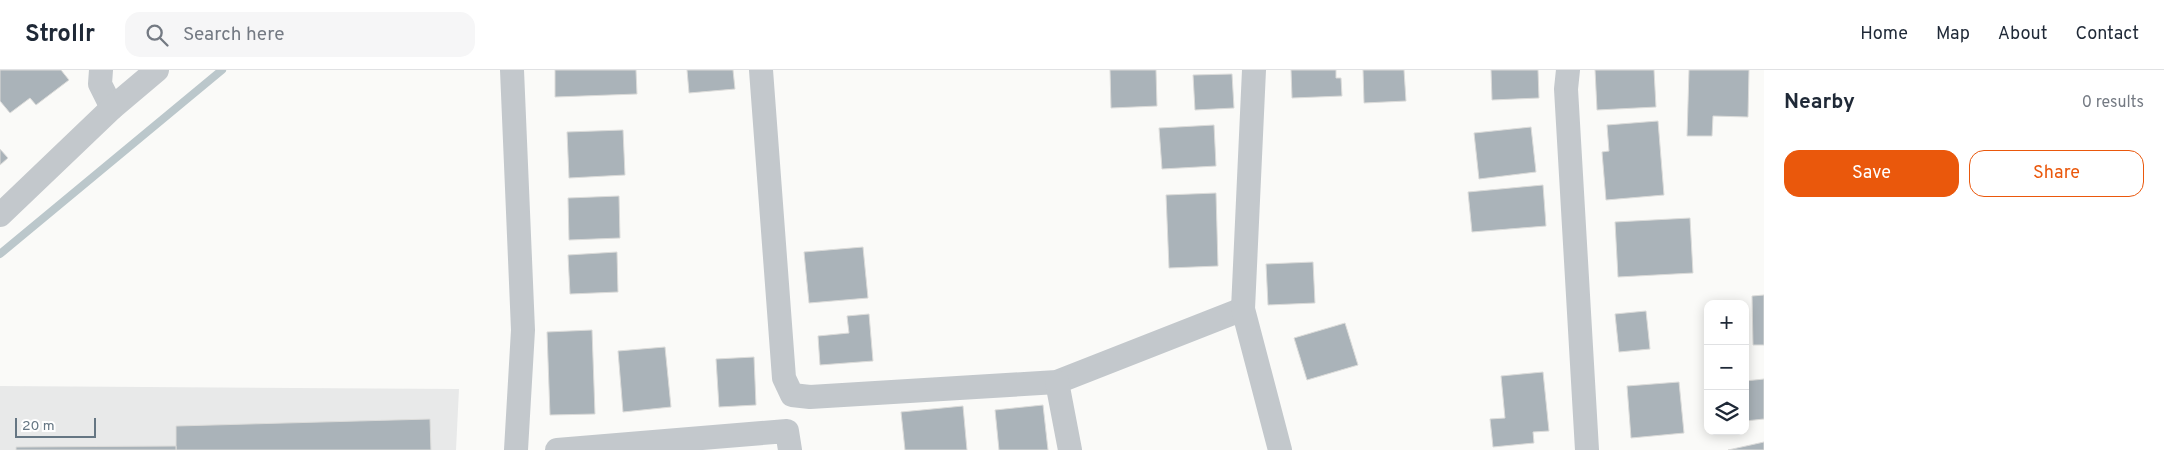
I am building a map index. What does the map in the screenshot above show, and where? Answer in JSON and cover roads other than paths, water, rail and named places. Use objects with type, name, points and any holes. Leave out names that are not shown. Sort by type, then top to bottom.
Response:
[{"type":"street","points":[[101,70],[100,84],[112,108]]},
{"type":"street","points":[[0,215],[112,108],[157,70]]},
{"type":"street","points":[[512,70],[523,330],[516,450]]},
{"type":"street","points":[[761,70],[784,378],[792,394],[810,397],[1058,382],[1243,308]]},
{"type":"street","points":[[1254,70],[1243,308],[1280,450]]},
{"type":"street","points":[[1568,70],[1566,89],[1587,450]]},
{"type":"street","points":[[1058,382],[1070,450]]},
{"type":"street","points":[[557,450],[788,431],[790,450]]},
{"type":"waterway","points":[[0,254],[222,70]]}]
